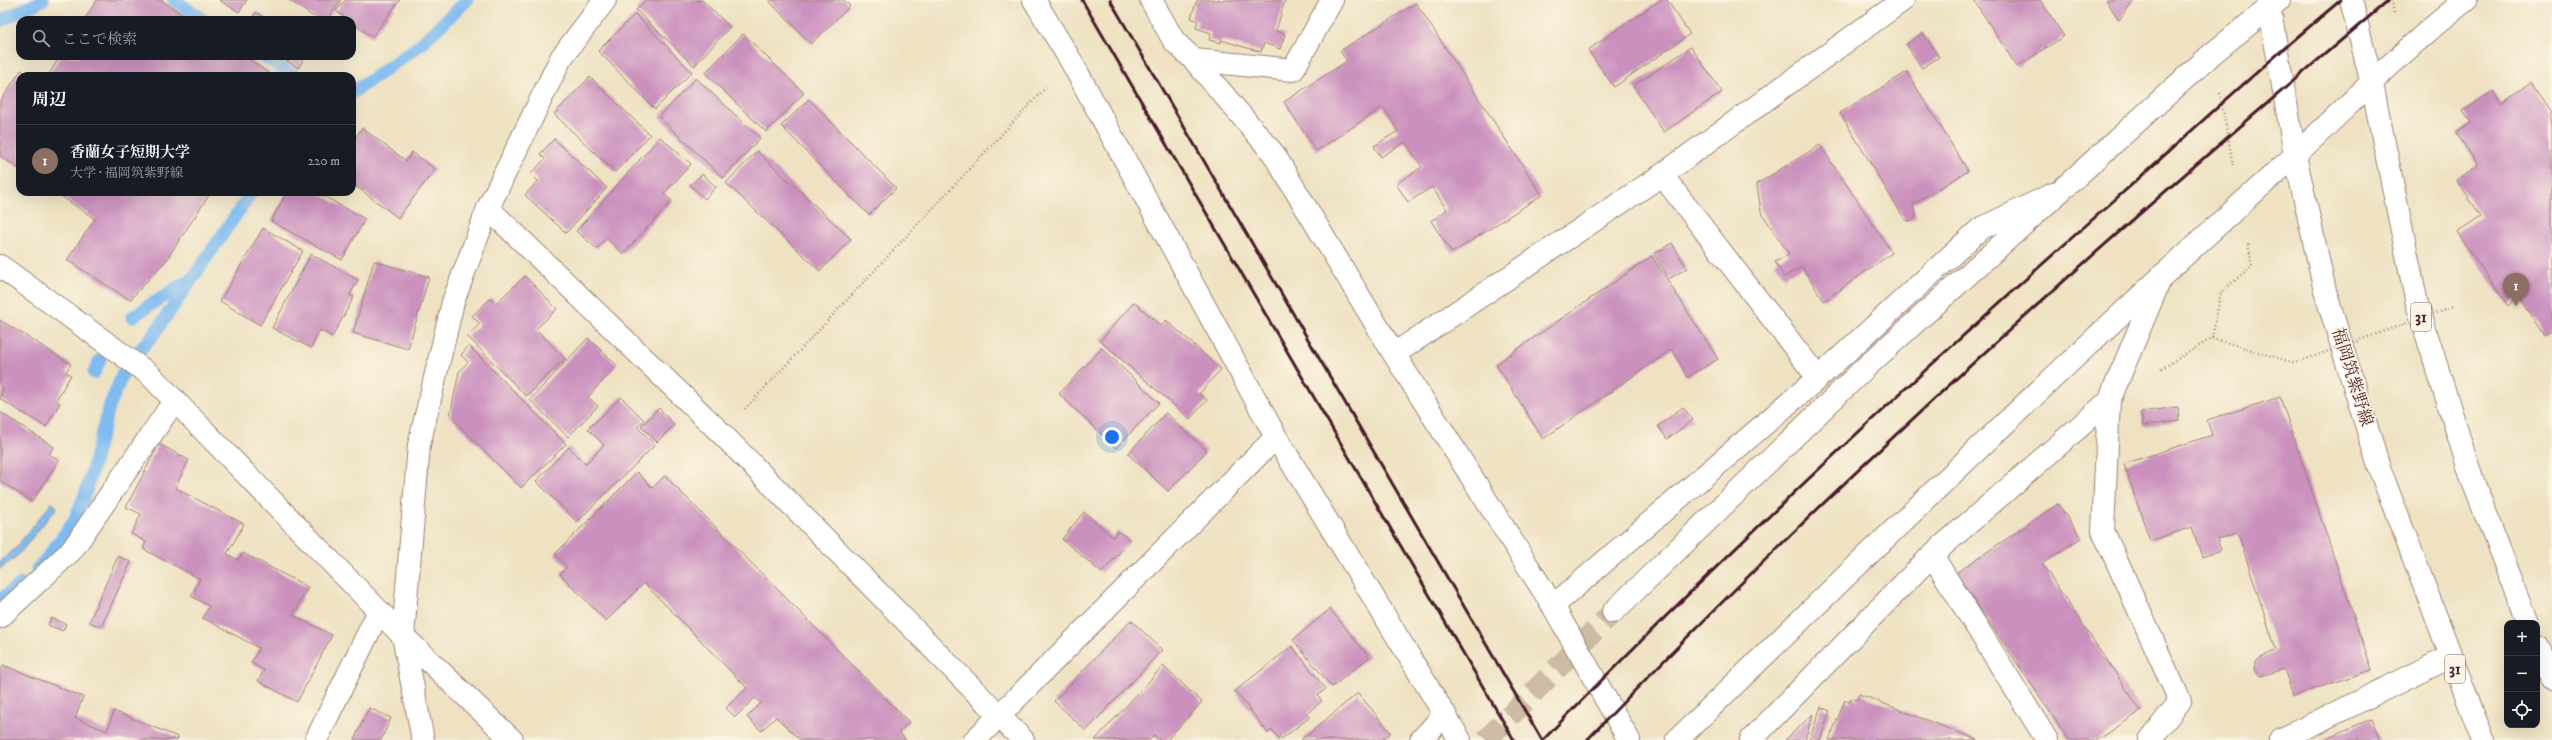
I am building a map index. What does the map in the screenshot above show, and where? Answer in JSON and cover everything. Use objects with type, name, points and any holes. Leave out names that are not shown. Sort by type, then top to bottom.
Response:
[{"type":"street","points":[[424,740],[403,636],[420,445],[453,302],[488,208],[561,58],[605,0]]},
{"type":"street","points":[[1034,0],[1071,61],[1276,437],[1446,714],[1460,740]]},
{"type":"street","points":[[1151,0],[1174,41],[1194,60],[1273,153],[1394,354],[1553,606],[1629,740]]},
{"type":"street","points":[[1194,60],[1293,70],[1332,0]]},
{"type":"street","points":[[1394,354],[1662,174],[1902,0]]},
{"type":"street","name":"31","points":[[2351,0],[2372,84],[2417,304],[2472,479],[2527,620]]},
{"type":"street","points":[[1677,740],[1961,464],[2162,275],[2372,84],[2407,49],[2466,0]]},
{"type":"street","points":[[1613,612],[1867,366],[2032,214],[2063,190],[2213,53],[2272,3]]},
{"type":"street","name":"福岡筑紫野線","points":[[2272,3],[2295,155],[2325,291],[2380,470],[2450,657],[2483,740]]},
{"type":"street","points":[[1662,174],[1818,378]]},
{"type":"street","points":[[1553,606],[1818,378],[1980,229],[2063,190]]},
{"type":"street","points":[[488,208],[722,434],[1023,740]]},
{"type":"street","points":[[0,266],[149,374],[403,636],[512,740]]},
{"type":"street","points":[[2150,740],[2180,701],[2103,531],[2109,401],[2162,275]]},
{"type":"street","points":[[0,616],[72,550],[175,400]]},
{"type":"street","points":[[1751,740],[1932,555],[2109,401]]},
{"type":"street","points":[[975,740],[1276,437]]},
{"type":"street","points":[[1932,555],[2047,740]]},
{"type":"street","points":[[316,740],[379,611]]},
{"type":"street","points":[[2540,652],[2552,678]]},
{"type":"street","points":[[2280,740],[2450,657]]},
{"type":"street","points":[[1421,740],[1446,714]]},
{"type":"path","points":[[722,434],[1071,61]]},
{"type":"path","points":[[2212,338],[2295,364],[2455,306]]},
{"type":"water","points":[[52,503],[57,507],[18,555],[0,569],[0,561],[14,550]]},
{"type":"building","points":[[97,0],[161,0],[185,16],[87,16]]},
{"type":"building","points":[[219,0],[247,0],[239,12]]},
{"type":"building","points":[[289,0],[341,0],[330,16],[312,16]]},
{"type":"building","points":[[345,0],[400,0],[372,37],[356,26],[356,16],[343,16],[336,11]]},
{"type":"building","points":[[646,0],[702,0],[730,27],[694,66],[636,10]]},
{"type":"building","points":[[768,0],[844,0],[850,6],[811,44]]},
{"type":"building","points":[[1197,0],[1285,0],[1276,31],[1285,34],[1280,49],[1264,43],[1261,52],[1221,40],[1221,43],[1209,40],[1211,33],[1196,28],[1198,21],[1191,18]]},
{"type":"building","points":[[1660,0],[1667,0],[1690,34],[1614,87],[1588,50]]},
{"type":"building","points":[[1974,0],[2040,0],[2064,36],[2017,67]]},
{"type":"building","points":[[2106,0],[2134,0],[2119,20]]},
{"type":"building","points":[[1416,3],[1542,195],[1452,253],[1431,221],[1447,210],[1432,187],[1408,202],[1396,184],[1422,167],[1405,142],[1381,157],[1374,146],[1398,131],[1383,107],[1316,151],[1284,102],[1347,61],[1340,51]]},
{"type":"building","points":[[256,12],[262,16],[254,16]]},
{"type":"building","points":[[635,14],[692,72],[655,109],[598,51]]},
{"type":"building","points":[[1923,33],[1939,57],[1922,68],[1906,44]]},
{"type":"building","points":[[743,34],[804,93],[766,132],[705,73]]},
{"type":"building","points":[[1691,47],[1722,92],[1664,132],[1633,86]]},
{"type":"building","points":[[58,60],[250,60],[267,72],[50,72]]},
{"type":"building","points":[[285,60],[303,60],[298,68]]},
{"type":"building","points":[[1907,72],[1968,171],[1913,204],[1916,217],[1910,221],[1905,220],[1840,113]]},
{"type":"building","points":[[590,77],[650,135],[615,172],[554,114]]},
{"type":"building","points":[[16,78],[16,166],[0,156],[0,102]]},
{"type":"building","points":[[696,78],[760,138],[723,178],[659,117]]},
{"type":"building","points":[[2531,82],[2552,112],[2552,332],[2544,336],[2519,296],[2508,306],[2457,232],[2481,216],[2456,180],[2478,165],[2456,133],[2471,123],[2463,111],[2493,91],[2501,103]]},
{"type":"building","points":[[809,99],[896,188],[869,215],[781,126]]},
{"type":"building","points":[[362,128],[406,161],[412,152],[435,169],[398,218],[356,186],[356,136]]},
{"type":"building","points":[[660,137],[691,164],[664,194],[672,201],[623,254],[606,238],[597,249],[576,231]]},
{"type":"building","points":[[554,139],[607,188],[566,233],[525,195],[538,181],[531,174],[545,159],[540,154]]},
{"type":"building","points":[[1820,145],[1892,253],[1824,301],[1802,267],[1784,277],[1775,262],[1789,254],[1761,212],[1757,184]]},
{"type":"building","points":[[757,151],[851,239],[820,271],[726,183]]},
{"type":"building","points":[[702,174],[716,187],[705,199],[690,185]]},
{"type":"building","points":[[61,196],[208,196],[167,259],[130,300],[67,260],[95,219]]},
{"type":"building","points":[[285,196],[323,196],[365,219],[342,260],[271,221]]},
{"type":"building","points":[[263,228],[303,251],[260,325],[220,301]]},
{"type":"building","points":[[1672,243],[1687,268],[1669,279],[1654,254]]},
{"type":"building","points":[[311,254],[358,280],[350,295],[354,297],[332,337],[320,330],[311,348],[272,328]]},
{"type":"building","points":[[1652,256],[1718,359],[1687,377],[1672,349],[1543,439],[1496,364]]},
{"type":"building","points":[[374,261],[429,277],[408,349],[353,333]]},
{"type":"building","points":[[525,276],[557,309],[536,329],[565,359],[526,396],[467,336],[480,324],[472,316],[491,298],[496,303]]},
{"type":"building","points":[[1134,302],[1161,326],[1166,320],[1221,369],[1199,394],[1207,400],[1190,419],[1100,341]]},
{"type":"building","points":[[0,320],[71,364],[66,372],[71,375],[56,400],[60,403],[46,427],[0,399],[3,388],[0,386]]},
{"type":"building","points":[[588,338],[617,365],[588,397],[598,406],[568,437],[530,400]]},
{"type":"building","points":[[469,346],[566,444],[521,488],[450,416],[459,372],[468,362],[461,355]]},
{"type":"building","points":[[1102,348],[1159,403],[1116,448],[1059,394]]},
{"type":"building","points":[[621,397],[644,420],[637,427],[655,445],[577,522],[536,481],[569,447],[585,464],[604,445],[588,429]]},
{"type":"building","points":[[2280,397],[2372,670],[2293,696],[2284,669],[2261,676],[2254,670],[2255,663],[2259,659],[2276,650],[2238,533],[2217,539],[2221,550],[2202,557],[2192,527],[2150,541],[2124,464],[2212,435],[2207,420]]},
{"type":"building","points":[[1683,407],[1693,420],[1667,439],[1658,426]]},
{"type":"building","points":[[2178,407],[2179,421],[2143,426],[2141,412]]},
{"type":"building","points":[[659,408],[674,425],[657,442],[641,426]]},
{"type":"building","points":[[0,412],[54,447],[49,454],[59,460],[32,502],[0,481]]},
{"type":"building","points":[[1166,413],[1207,451],[1168,491],[1128,454]]},
{"type":"building","points":[[159,444],[189,460],[175,488],[244,524],[227,554],[238,560],[243,553],[308,587],[293,615],[332,635],[297,702],[258,681],[264,670],[251,663],[259,648],[203,618],[209,606],[191,596],[200,579],[143,549],[146,542],[131,534],[141,514],[126,507]]},
{"type":"building","points":[[637,472],[652,488],[665,476],[909,722],[899,732],[906,740],[800,740],[776,717],[761,731],[747,717],[761,703],[755,698],[735,717],[726,708],[747,688],[644,583],[606,621],[560,574],[567,567],[555,554]]},
{"type":"building","points":[[2058,504],[2081,538],[2042,564],[2141,711],[2098,740],[2069,740],[1956,573]]},
{"type":"building","points":[[1084,512],[1113,537],[1118,531],[1130,540],[1102,573],[1062,539]]},
{"type":"building","points":[[118,556],[131,562],[101,627],[89,622]]},
{"type":"building","points":[[1330,609],[1369,657],[1332,687],[1293,640]]},
{"type":"building","points":[[51,618],[66,624],[63,631],[48,625]]},
{"type":"building","points":[[1131,620],[1162,650],[1086,731],[1054,701]]},
{"type":"building","points":[[1292,646],[1326,689],[1318,695],[1322,701],[1307,713],[1310,717],[1280,740],[1272,730],[1268,733],[1235,691]]},
{"type":"building","points":[[3,665],[83,697],[75,718],[107,731],[114,711],[178,737],[177,740],[0,740],[0,672]]},
{"type":"building","points":[[1163,666],[1202,702],[1167,740],[1159,740],[1154,735],[1150,740],[1095,740]]},
{"type":"building","points":[[1358,693],[1391,733],[1382,740],[1301,740]]},
{"type":"building","points":[[1859,694],[1978,740],[1829,740],[1845,700],[1850,702],[1851,698],[1857,700]]},
{"type":"building","points":[[1821,707],[1830,711],[1820,740],[1809,740]]},
{"type":"building","points":[[369,708],[391,718],[381,740],[354,740]]},
{"type":"building","points":[[1813,714],[1805,740],[1785,740]]},
{"type":"building","points":[[2371,719],[2380,740],[2322,740]]},
{"type":"waterway","points":[[0,21],[43,0]]},
{"type":"waterway","points":[[174,0],[198,16]]},
{"type":"waterway","points":[[356,90],[420,45],[467,0]]},
{"type":"waterway","points":[[269,60],[289,72]]},
{"type":"waterway","points":[[37,569],[44,562],[74,521],[86,492],[109,407],[126,366],[154,334],[249,196]]},
{"type":"waterway","points":[[132,317],[184,283]]},
{"type":"waterway","points":[[94,373],[100,360]]},
{"type":"waterway","points":[[0,600],[21,584]]},
{"type":"tunnel","points":[[1486,740],[1613,612]]},
{"type":"railway","points":[[1082,0],[1514,740]]},
{"type":"railway","points":[[1110,0],[1542,740]]},
{"type":"railway","points":[[1543,740],[1683,599],[1898,395],[2229,97],[2341,0]]},
{"type":"railway","points":[[1587,740],[1682,642],[1877,452],[1978,359],[2181,177],[2389,0]]},
{"type":"place","name":"香蘭女子短期大学","points":[[2516,306]]}]
